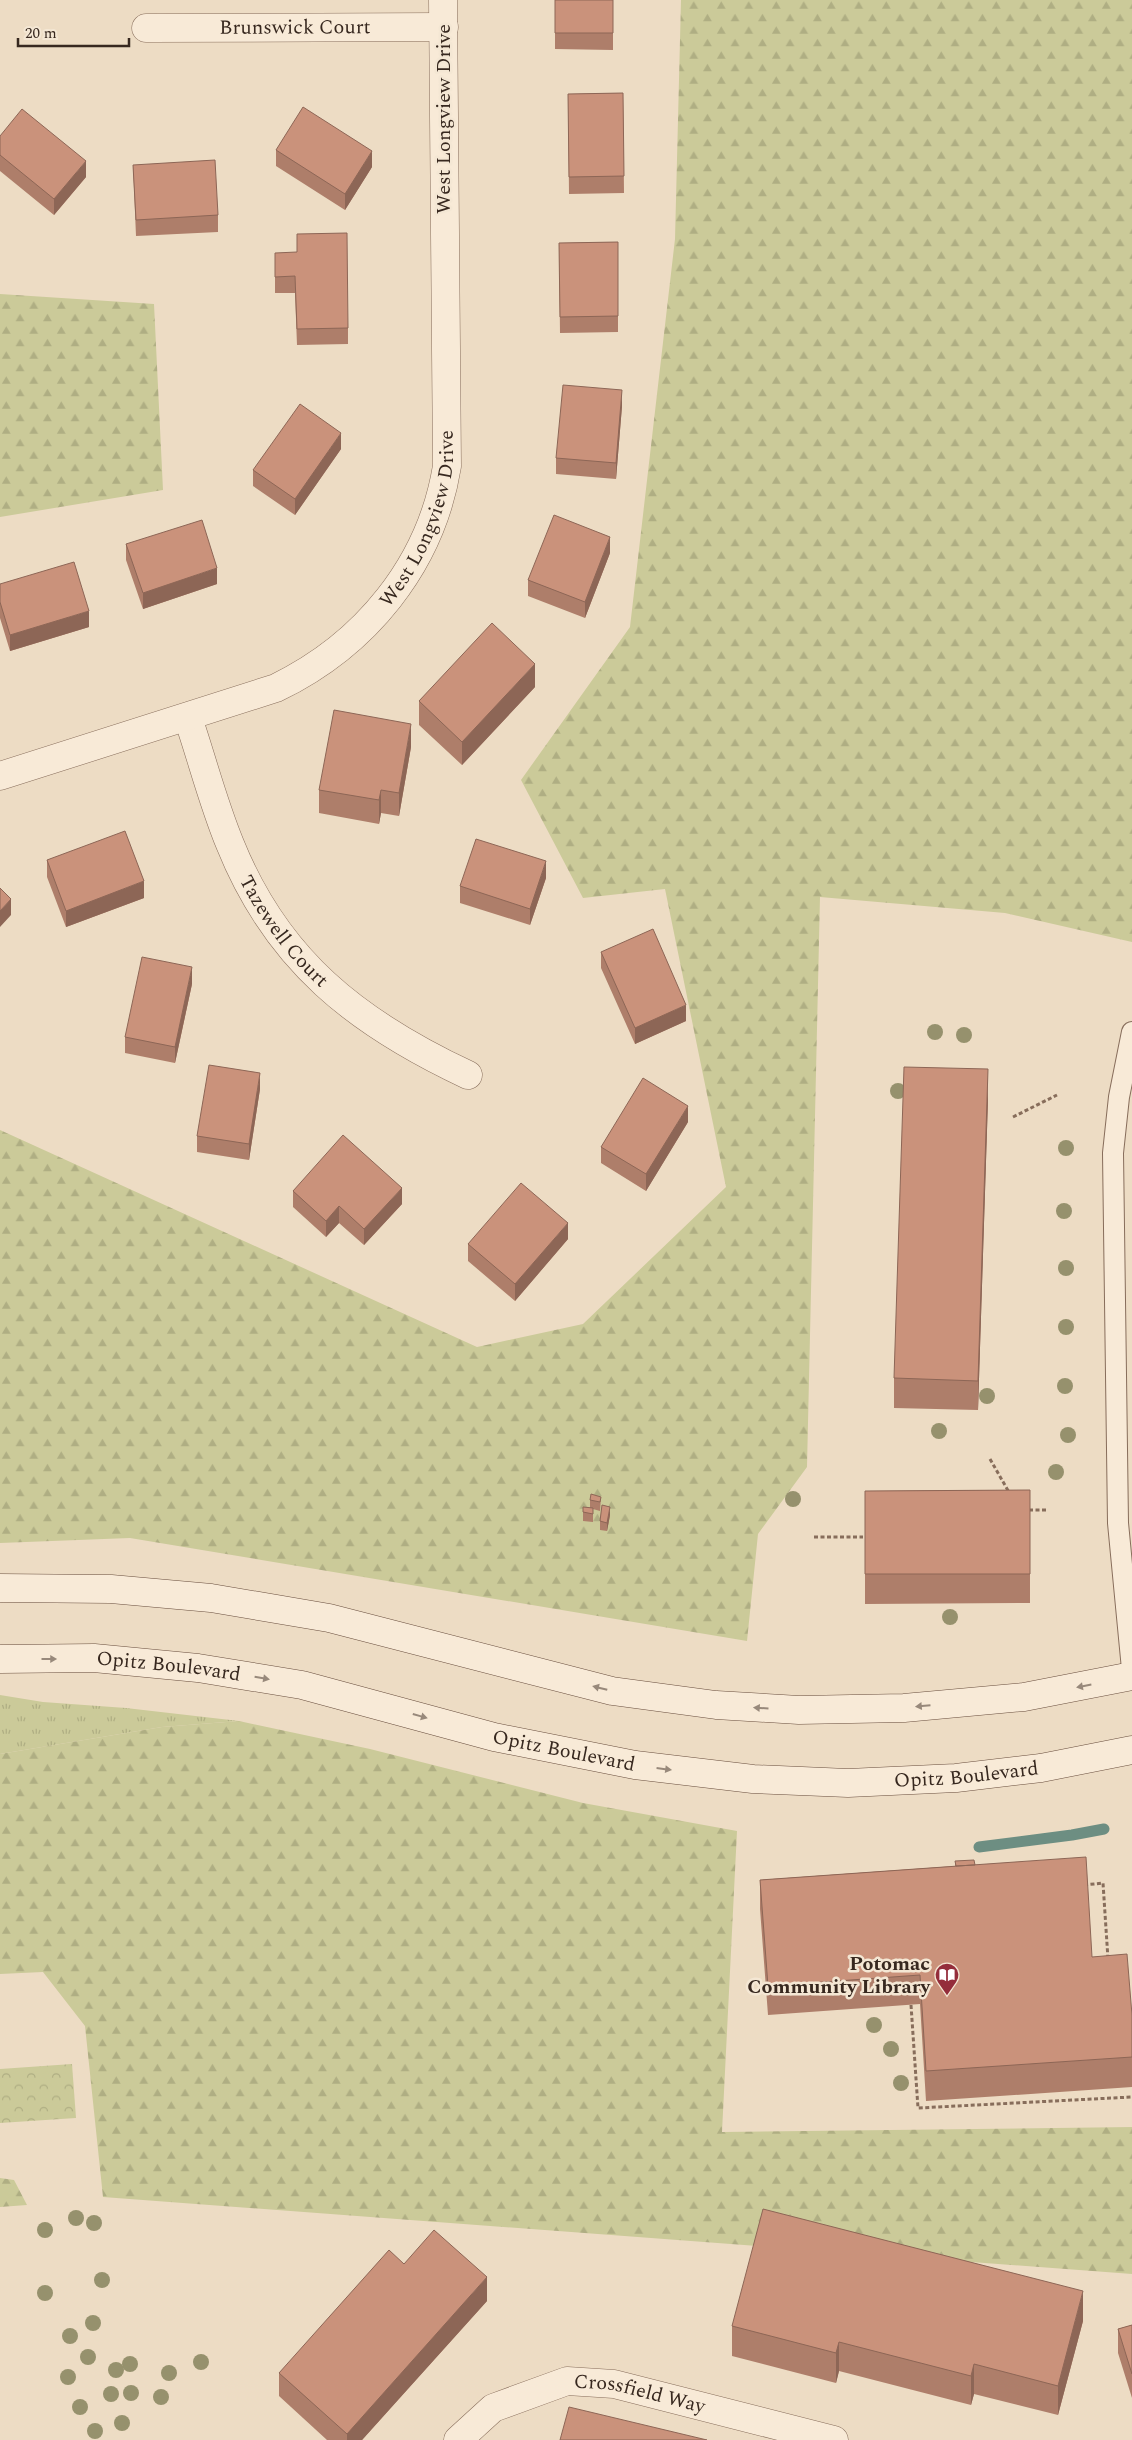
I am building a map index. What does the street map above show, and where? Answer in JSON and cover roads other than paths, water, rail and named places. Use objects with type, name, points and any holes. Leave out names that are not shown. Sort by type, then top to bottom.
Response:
[{"type":"main road","name":"West Longview Drive","points":[[0,776],[188,718],[276,688],[303,675],[344,646],[373,618],[404,578],[429,533],[442,493],[447,466],[443,0]]},
{"type":"main road","name":"Brunswick Court","points":[[146,28],[444,27]]},
{"type":"main road","name":"Tazewell Court","points":[[188,718],[230,844],[254,896],[286,944],[325,986],[365,1018],[421,1053],[468,1075]]},
{"type":"main road","points":[[0,1588],[111,1589],[211,1598],[329,1618],[612,1691],[716,1705],[799,1710],[904,1708],[1024,1697],[1132,1676]]},
{"type":"main road","name":"Opitz Boulevard","points":[[0,1659],[94,1658],[198,1668],[302,1685],[494,1737],[626,1763],[753,1779],[848,1783],[956,1778],[1041,1768],[1132,1750]]},
{"type":"main road","name":"Crossfield Way","points":[[458,2440],[493,2408],[567,2381],[614,2384],[834,2440]]},
{"type":"lane","points":[[1132,1032],[1119,1097],[1113,1153],[1118,1523],[1124,1609],[1132,1669]]},
{"type":"waterway","points":[[979,1847],[1104,1829]]},
{"type":"place","name":"Potomac Community Library","points":[[947,1996]]}]
